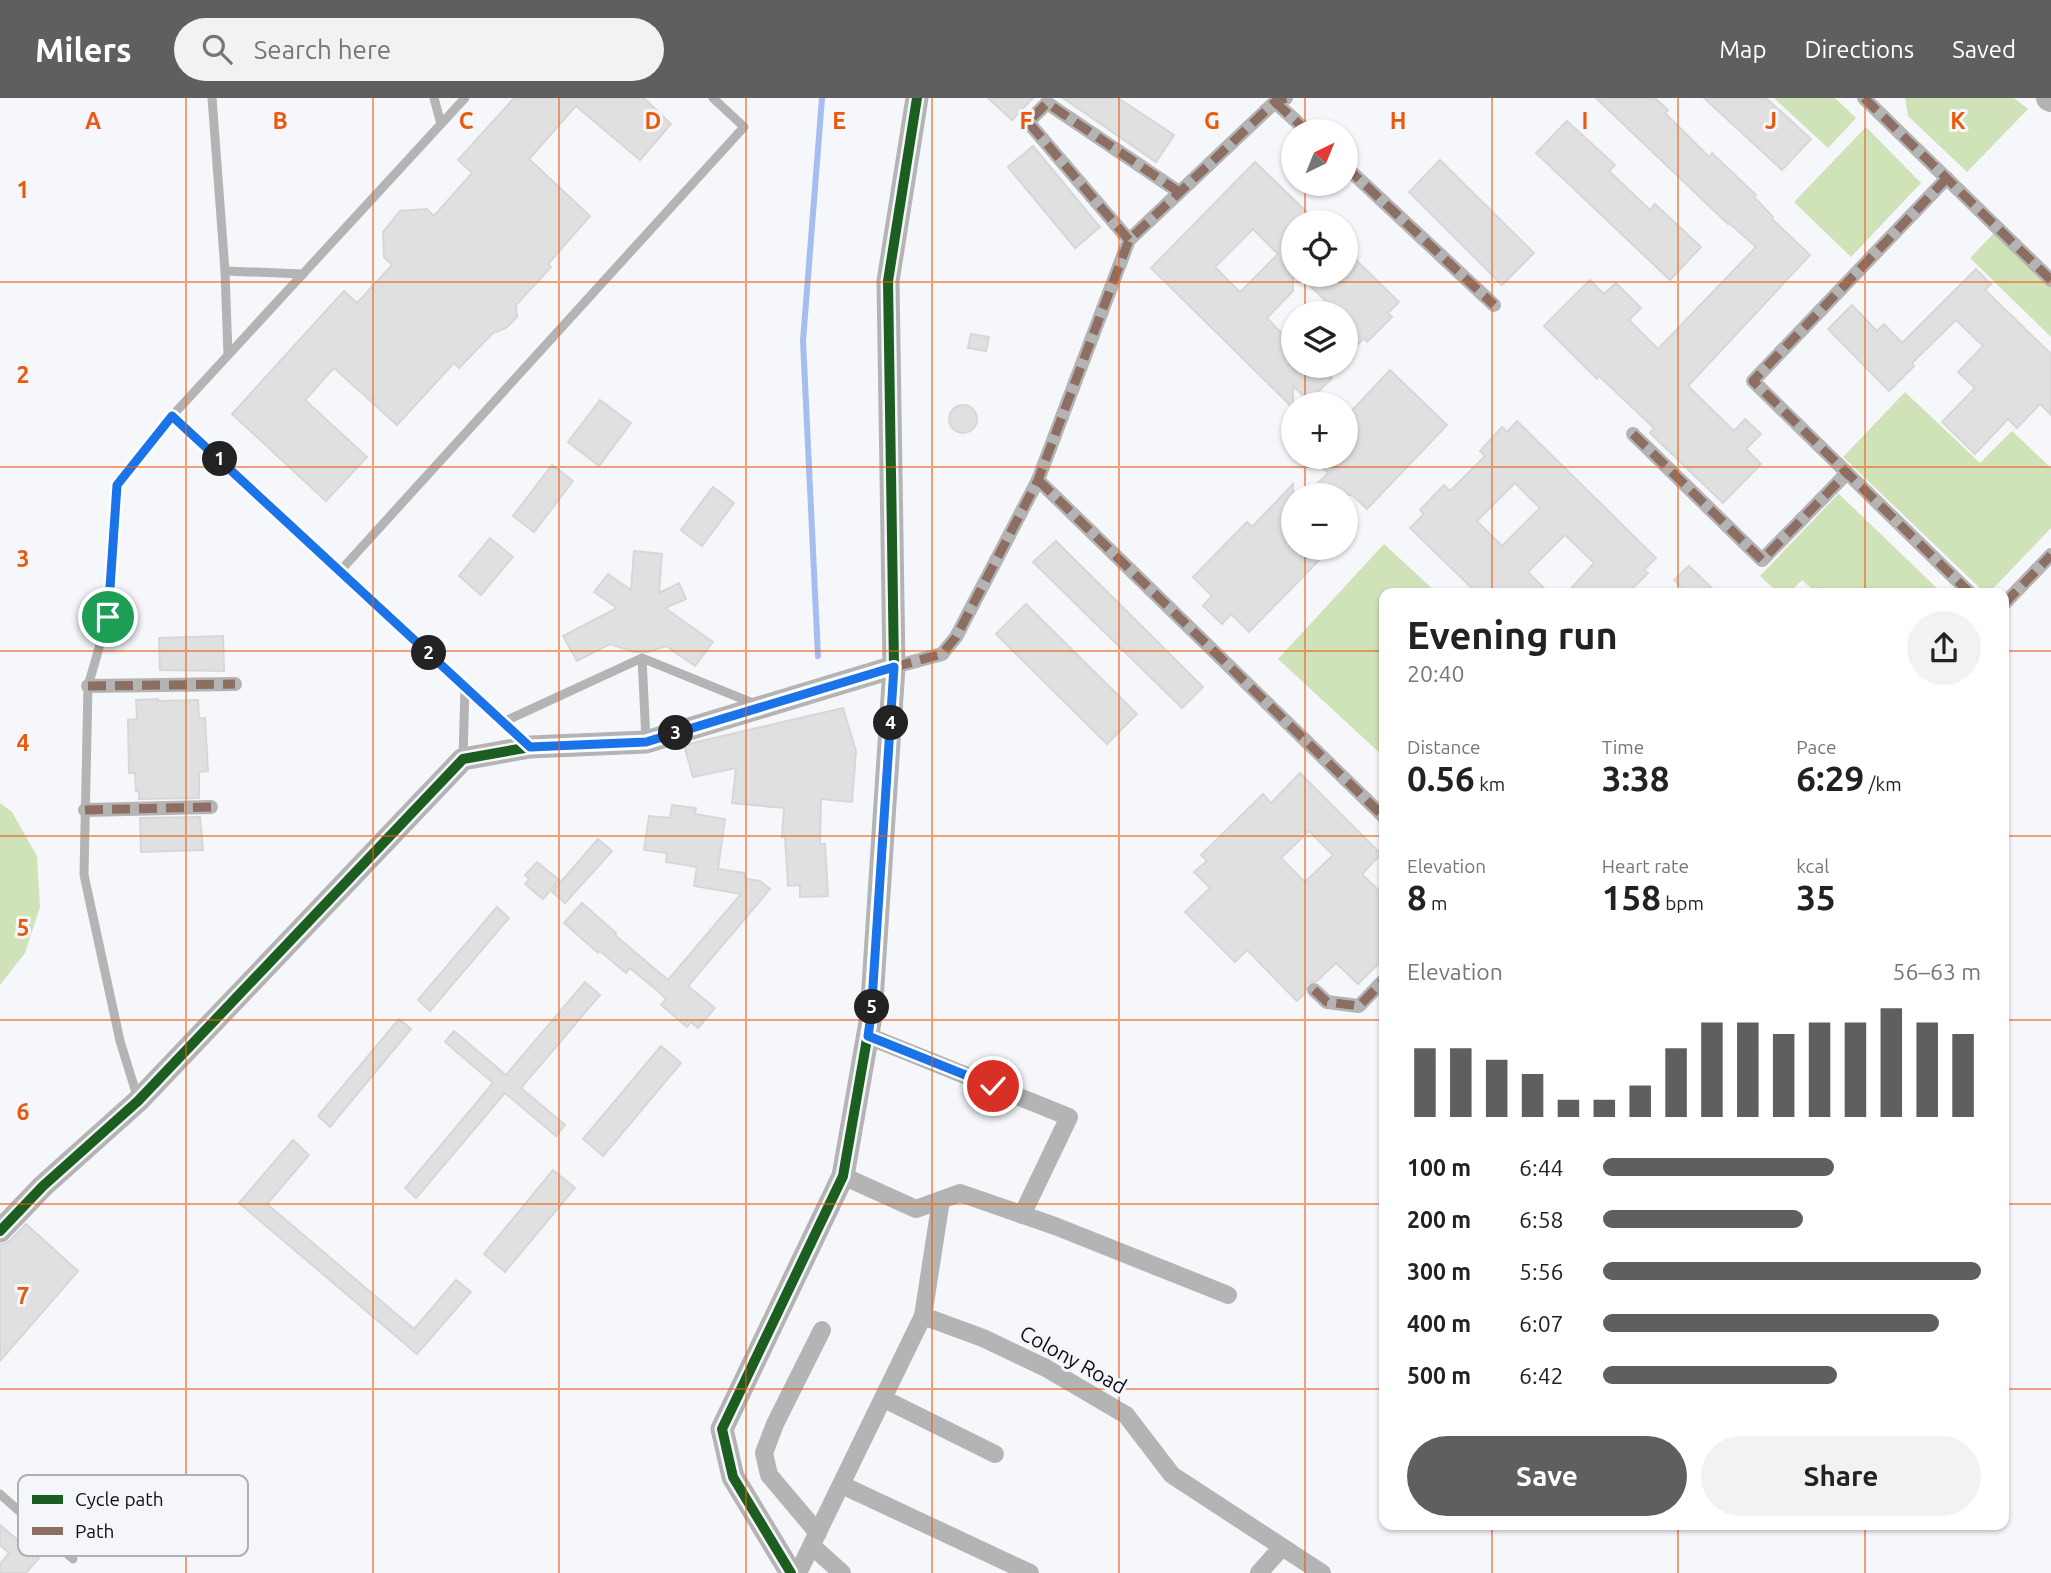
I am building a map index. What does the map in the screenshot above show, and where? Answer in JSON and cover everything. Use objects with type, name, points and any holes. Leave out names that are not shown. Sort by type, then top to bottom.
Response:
[{"type":"street","points":[[790,1573],[733,1477],[722,1429],[843,1176],[871,1016],[894,667],[888,281],[916,98]]},
{"type":"street","points":[[0,1231],[43,1186],[138,1101],[463,759],[530,747],[646,742],[942,654],[956,637],[1038,480],[1129,240],[1281,100],[1297,119]]},
{"type":"street","points":[[1873,101],[2051,280]]},
{"type":"street","points":[[1129,240],[1028,122],[1047,103],[1179,192]]},
{"type":"street","points":[[1358,178],[1494,304]]},
{"type":"street","points":[[1947,178],[1753,381],[1965,588]]},
{"type":"street","points":[[1633,434],[1762,560],[1847,473]]},
{"type":"street","points":[[1038,480],[1379,812]]},
{"type":"street","points":[[2009,599],[2051,555]]},
{"type":"street","points":[[88,687],[235,684]]},
{"type":"street","points":[[85,810],[211,807]]},
{"type":"street","points":[[1314,990],[1327,1002],[1359,1006],[1379,985]]},
{"type":"street","points":[[868,1036],[1069,1117],[1022,1215]]},
{"type":"street","points":[[843,1176],[916,1209],[960,1193],[1228,1295]]},
{"type":"street","points":[[798,1573],[923,1316],[941,1200]]},
{"type":"street","name":"Colony Road","points":[[923,1316],[983,1338],[1046,1368],[1126,1415],[1172,1475],[1322,1573]]},
{"type":"street","points":[[822,1330],[775,1424],[764,1453],[769,1475],[842,1573]]},
{"type":"street","points":[[884,1399],[995,1454]]},
{"type":"street","points":[[842,1485],[1030,1573]]},
{"type":"street","points":[[1259,1573],[1282,1547]]},
{"type":"lane","points":[[212,98],[225,271],[228,355]]},
{"type":"lane","points":[[435,98],[440,124]]},
{"type":"lane","points":[[138,1101],[120,1041],[84,875],[88,687],[108,617],[117,485],[172,416],[465,98]]},
{"type":"lane","points":[[341,570],[744,127],[713,98]]},
{"type":"lane","points":[[225,271],[303,274]]},
{"type":"lane","points":[[172,416],[530,747]]},
{"type":"lane","points":[[503,722],[642,658],[761,706]]},
{"type":"lane","points":[[642,658],[646,742]]},
{"type":"lane","points":[[463,759],[466,688]]},
{"type":"lane","points":[[0,1494],[18,1510]]},
{"type":"lane","points":[[69,1556],[72,1559]]},
{"type":"green space","points":[[1774,98],[1835,98],[1856,118],[1828,148]]},
{"type":"green space","points":[[1905,98],[2014,98],[2028,109],[1967,172],[1908,116]]},
{"type":"green space","points":[[1866,127],[1921,183],[1851,257],[1794,202]]},
{"type":"green space","points":[[1995,232],[2051,286],[2051,337],[1970,258]]},
{"type":"green space","points":[[1905,392],[1980,463],[2012,431],[2051,468],[2051,528],[1994,588],[1980,588],[1843,457]]},
{"type":"green space","points":[[1839,494],[1937,588],[1811,588],[1802,580],[1794,588],[1773,588],[1760,576]]},
{"type":"green space","points":[[1384,544],[1432,588],[1379,588],[1379,752],[1278,659]]},
{"type":"green space","points":[[0,803],[12,812],[37,856],[40,907],[25,953],[0,985]]},
{"type":"building","points":[[514,98],[644,98],[671,124],[640,160],[576,106],[529,159],[590,216],[548,264],[551,267],[516,305],[517,317],[506,328],[493,333],[459,368],[454,363],[397,425],[334,368],[305,400],[367,457],[326,501],[232,414],[344,291],[357,303],[392,265],[384,257],[383,232],[400,211],[427,209],[434,216],[472,173],[458,160]]},
{"type":"building","points":[[988,98],[1033,98],[1012,120]]},
{"type":"building","points":[[1063,98],[1118,98],[1174,135],[1156,162]]},
{"type":"building","points":[[1596,98],[1655,98],[1668,110],[1665,113],[1709,157],[1712,153],[1756,195],[1754,197],[1772,219],[1810,255],[1688,386],[1734,431],[1745,419],[1761,434],[1746,449],[1761,464],[1723,503],[1650,433],[1654,428],[1599,376],[1597,379],[1544,326],[1590,280],[1604,294],[1616,283],[1641,308],[1629,320],[1658,349],[1756,247],[1728,224]]},
{"type":"building","points":[[1704,98],[1766,98],[1811,139],[1782,170]]},
{"type":"building","points":[[1567,121],[1615,165],[1609,171],[1650,210],[1655,204],[1701,247],[1670,280],[1536,153]]},
{"type":"building","points":[[1033,146],[1100,227],[1075,248],[1008,167]]},
{"type":"building","points":[[1440,160],[1534,253],[1502,285],[1409,192]]},
{"type":"building","points":[[1255,162],[1281,187],[1281,196],[1290,196],[1305,210],[1281,210],[1281,287],[1293,287],[1293,291],[1267,318],[1281,333],[1281,378],[1332,378],[1318,392],[1299,392],[1293,386],[1293,392],[1281,392],[1281,396],[1151,268]],"holes":[[[1253,229],[1278,254],[1240,292],[1215,267]]]},
{"type":"building","points":[[1358,262],[1399,302],[1388,313],[1392,317],[1367,342],[1364,338],[1358,344],[1358,301],[1326,301],[1311,287],[1358,287]]},
{"type":"building","points":[[1976,269],[1991,284],[1985,290],[2051,354],[2051,415],[2040,404],[2017,428],[2008,419],[1975,454],[1942,422],[1975,388],[1958,372],[1983,346],[1956,320],[1912,363],[1914,366],[1889,391],[1828,329],[1852,305],[1877,331],[1884,324],[1902,343]]},
{"type":"building","points":[[971,334],[989,337],[986,351],[968,348]]},
{"type":"building","points":[[1390,370],[1447,425],[1367,509],[1358,501],[1358,483],[1318,483],[1328,473],[1324,469],[1358,469],[1358,404]]},
{"type":"building","points":[[600,400],[631,423],[599,466],[568,442]]},
{"type":"building","points":[[963,405],[973,409],[977,419],[973,429],[963,433],[953,429],[949,419],[953,409]]},
{"type":"building","points":[[1517,421],[1656,558],[1644,570],[1648,573],[1633,588],[1572,588],[1594,563],[1565,535],[1528,572],[1544,588],[1472,588],[1410,528],[1424,514],[1420,510],[1444,485],[1450,491],[1485,456],[1480,451],[1502,427],[1507,432]],"holes":[[[1515,483],[1540,508],[1502,546],[1477,521]]]},
{"type":"building","points":[[552,465],[573,481],[534,532],[513,516]]},
{"type":"building","points":[[713,487],[734,503],[702,546],[681,530]]},
{"type":"building","points":[[1281,497],[1281,560],[1319,560],[1249,632],[1231,614],[1222,624],[1203,606],[1212,596],[1193,577],[1247,522],[1252,527]]},
{"type":"building","points":[[490,538],[513,557],[481,595],[459,576]]},
{"type":"building","points":[[1056,541],[1203,687],[1182,708],[1033,562]]},
{"type":"building","points":[[634,551],[662,554],[659,593],[679,583],[686,599],[665,608],[713,642],[695,666],[666,646],[648,652],[634,652],[610,644],[577,661],[563,636],[617,608],[594,592],[608,574],[631,590]]},
{"type":"building","points":[[1689,566],[1712,588],[1682,588],[1674,580]]},
{"type":"building","points":[[1026,604],[1137,714],[1107,744],[996,634]]},
{"type":"building","points":[[223,636],[224,671],[160,670],[159,638]]},
{"type":"building","points":[[136,700],[198,700],[199,718],[205,718],[208,771],[199,772],[199,798],[139,799],[135,773],[129,773],[128,720],[137,719]]},
{"type":"building","points":[[843,708],[856,751],[852,802],[821,799],[820,844],[825,844],[828,896],[800,897],[800,885],[788,886],[785,837],[782,837],[784,808],[732,803],[736,768],[693,777],[684,745]]},
{"type":"building","points":[[1300,773],[1379,852],[1379,856],[1362,874],[1379,891],[1379,963],[1358,984],[1336,963],[1317,981],[1307,983],[1305,993],[1297,1001],[1247,950],[1235,962],[1185,912],[1210,888],[1194,872],[1207,861],[1201,855],[1263,794],[1271,803]],"holes":[[[1309,831],[1333,855],[1305,882],[1281,858]]]},
{"type":"building","points":[[672,805],[696,808],[695,814],[725,819],[718,869],[744,873],[746,879],[760,881],[770,889],[688,986],[715,1008],[698,1028],[691,1022],[687,1027],[661,1005],[666,999],[659,992],[630,968],[626,973],[600,951],[598,953],[564,923],[582,903],[668,980],[741,894],[694,886],[697,867],[666,862],[667,853],[644,850],[649,816],[670,818]]},
{"type":"building","points":[[200,817],[203,850],[141,852],[140,818]]},
{"type":"building","points":[[598,839],[612,851],[565,903],[552,892]]},
{"type":"building","points":[[537,862],[559,880],[543,899],[525,884],[529,879],[525,875]]},
{"type":"building","points":[[497,907],[509,918],[430,1011],[418,1000]]},
{"type":"building","points":[[585,982],[600,995],[521,1088],[565,1125],[556,1136],[505,1093],[416,1198],[405,1188],[493,1083],[445,1042],[454,1031],[506,1075]]},
{"type":"building","points":[[399,1019],[411,1029],[330,1127],[318,1116]]},
{"type":"building","points":[[661,1046],[681,1063],[603,1156],[583,1139]]},
{"type":"building","points":[[293,1140],[309,1155],[267,1204],[414,1329],[456,1280],[471,1292],[417,1354],[239,1203]]},
{"type":"building","points":[[553,1170],[575,1188],[505,1272],[484,1254]]},
{"type":"building","points":[[26,1224],[78,1271],[0,1361],[0,1245],[10,1241]]},
{"type":"building","points":[[0,1525],[18,1540],[18,1556],[39,1558],[26,1573],[0,1573],[0,1564],[9,1553],[0,1545]]},
{"type":"waterway","points":[[818,656],[803,341],[822,98]]},
{"type":"marked path","points":[[894,667],[942,654],[956,637],[1038,480],[1129,240],[1275,102],[1286,98]]},
{"type":"marked path","points":[[1864,98],[2051,280]]},
{"type":"marked path","points":[[1275,102],[1294,119]]},
{"type":"marked path","points":[[1129,240],[1028,122],[1047,103],[1179,192]]},
{"type":"marked path","points":[[1358,178],[1494,305]]},
{"type":"marked path","points":[[1947,178],[1753,381],[1965,588]]},
{"type":"marked path","points":[[1633,434],[1762,560],[1847,473]]},
{"type":"marked path","points":[[1038,480],[1379,812]]},
{"type":"marked path","points":[[2009,599],[2051,555]]},
{"type":"marked path","points":[[88,686],[235,684]]},
{"type":"marked path","points":[[85,810],[211,807]]},
{"type":"marked path","points":[[1314,990],[1327,1002],[1359,1006],[1379,985]]},
{"type":"cycle path","points":[[791,1573],[733,1477],[722,1429],[843,1176],[871,1016],[894,667],[888,281],[917,98]]},
{"type":"cycle path","points":[[0,1231],[43,1186],[138,1101],[463,759],[530,747],[646,742],[894,667]]},
{"type":"route","points":[[108,617],[117,485],[172,416],[530,747],[646,742],[894,667],[868,1036],[993,1086]]}]
